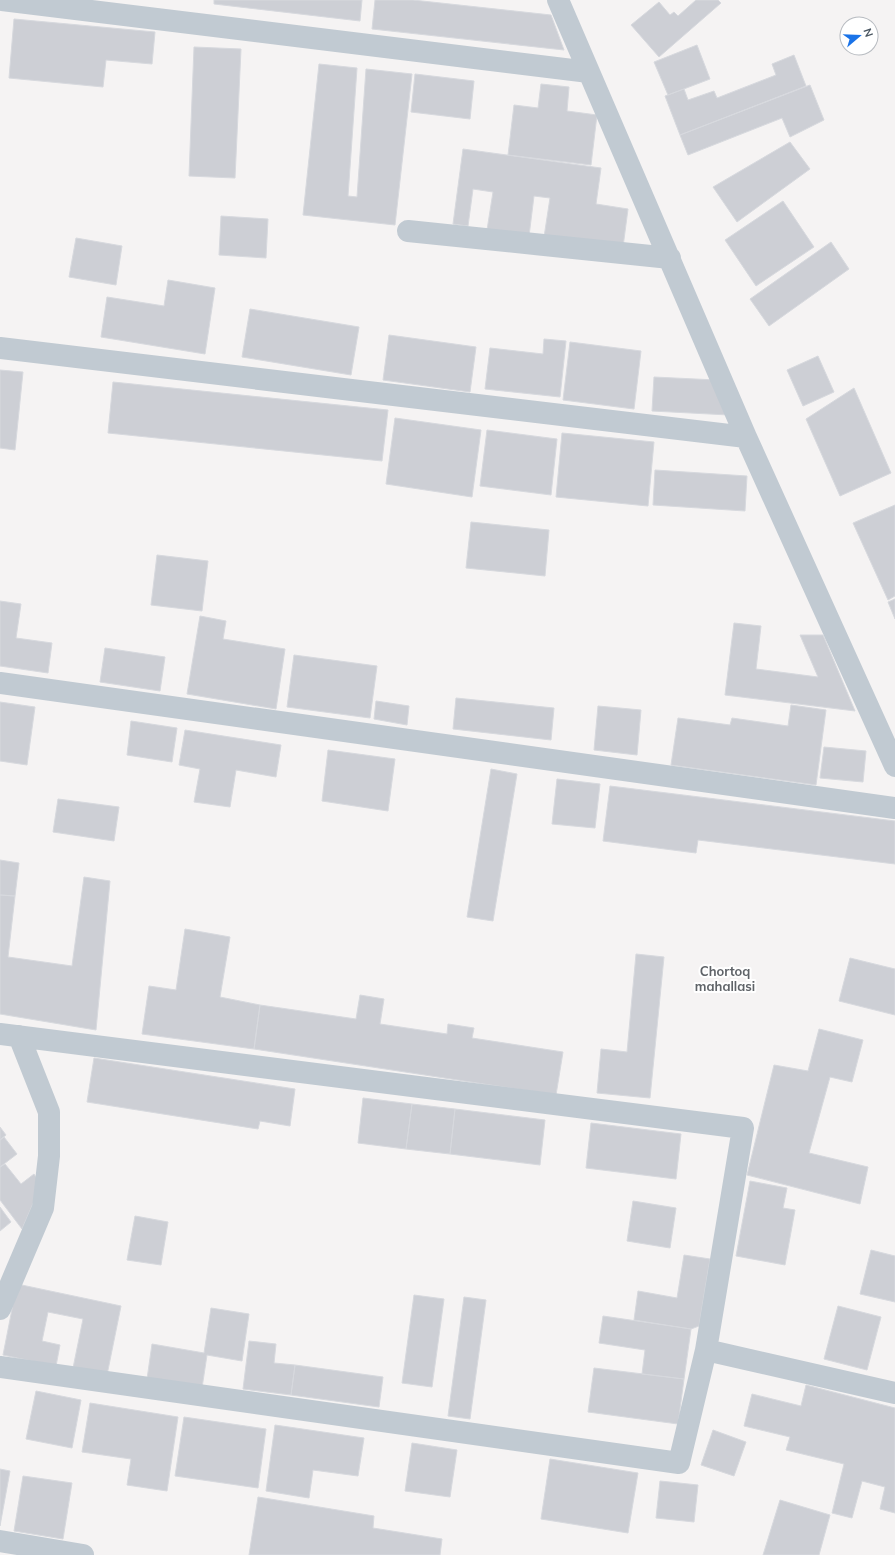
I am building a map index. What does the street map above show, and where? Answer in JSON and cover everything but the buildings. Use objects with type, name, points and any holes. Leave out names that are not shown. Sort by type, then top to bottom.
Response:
[{"type":"street","points":[[2,0],[590,72]]},
{"type":"street","points":[[558,0],[746,437],[895,766]]},
{"type":"street","points":[[408,231],[670,258]]},
{"type":"street","points":[[0,348],[746,437]]},
{"type":"street","points":[[0,683],[895,808]]},
{"type":"street","points":[[0,1309],[44,1208],[48,1156],[49,1112],[10,1035]]},
{"type":"street","points":[[0,1367],[679,1463],[706,1350],[743,1128],[10,1035]]},
{"type":"street","points":[[706,1350],[895,1393]]},
{"type":"street","points":[[0,1541],[83,1555]]},
{"type":"district","name":"Chortoq mahallasi","points":[[725,978]]}]
